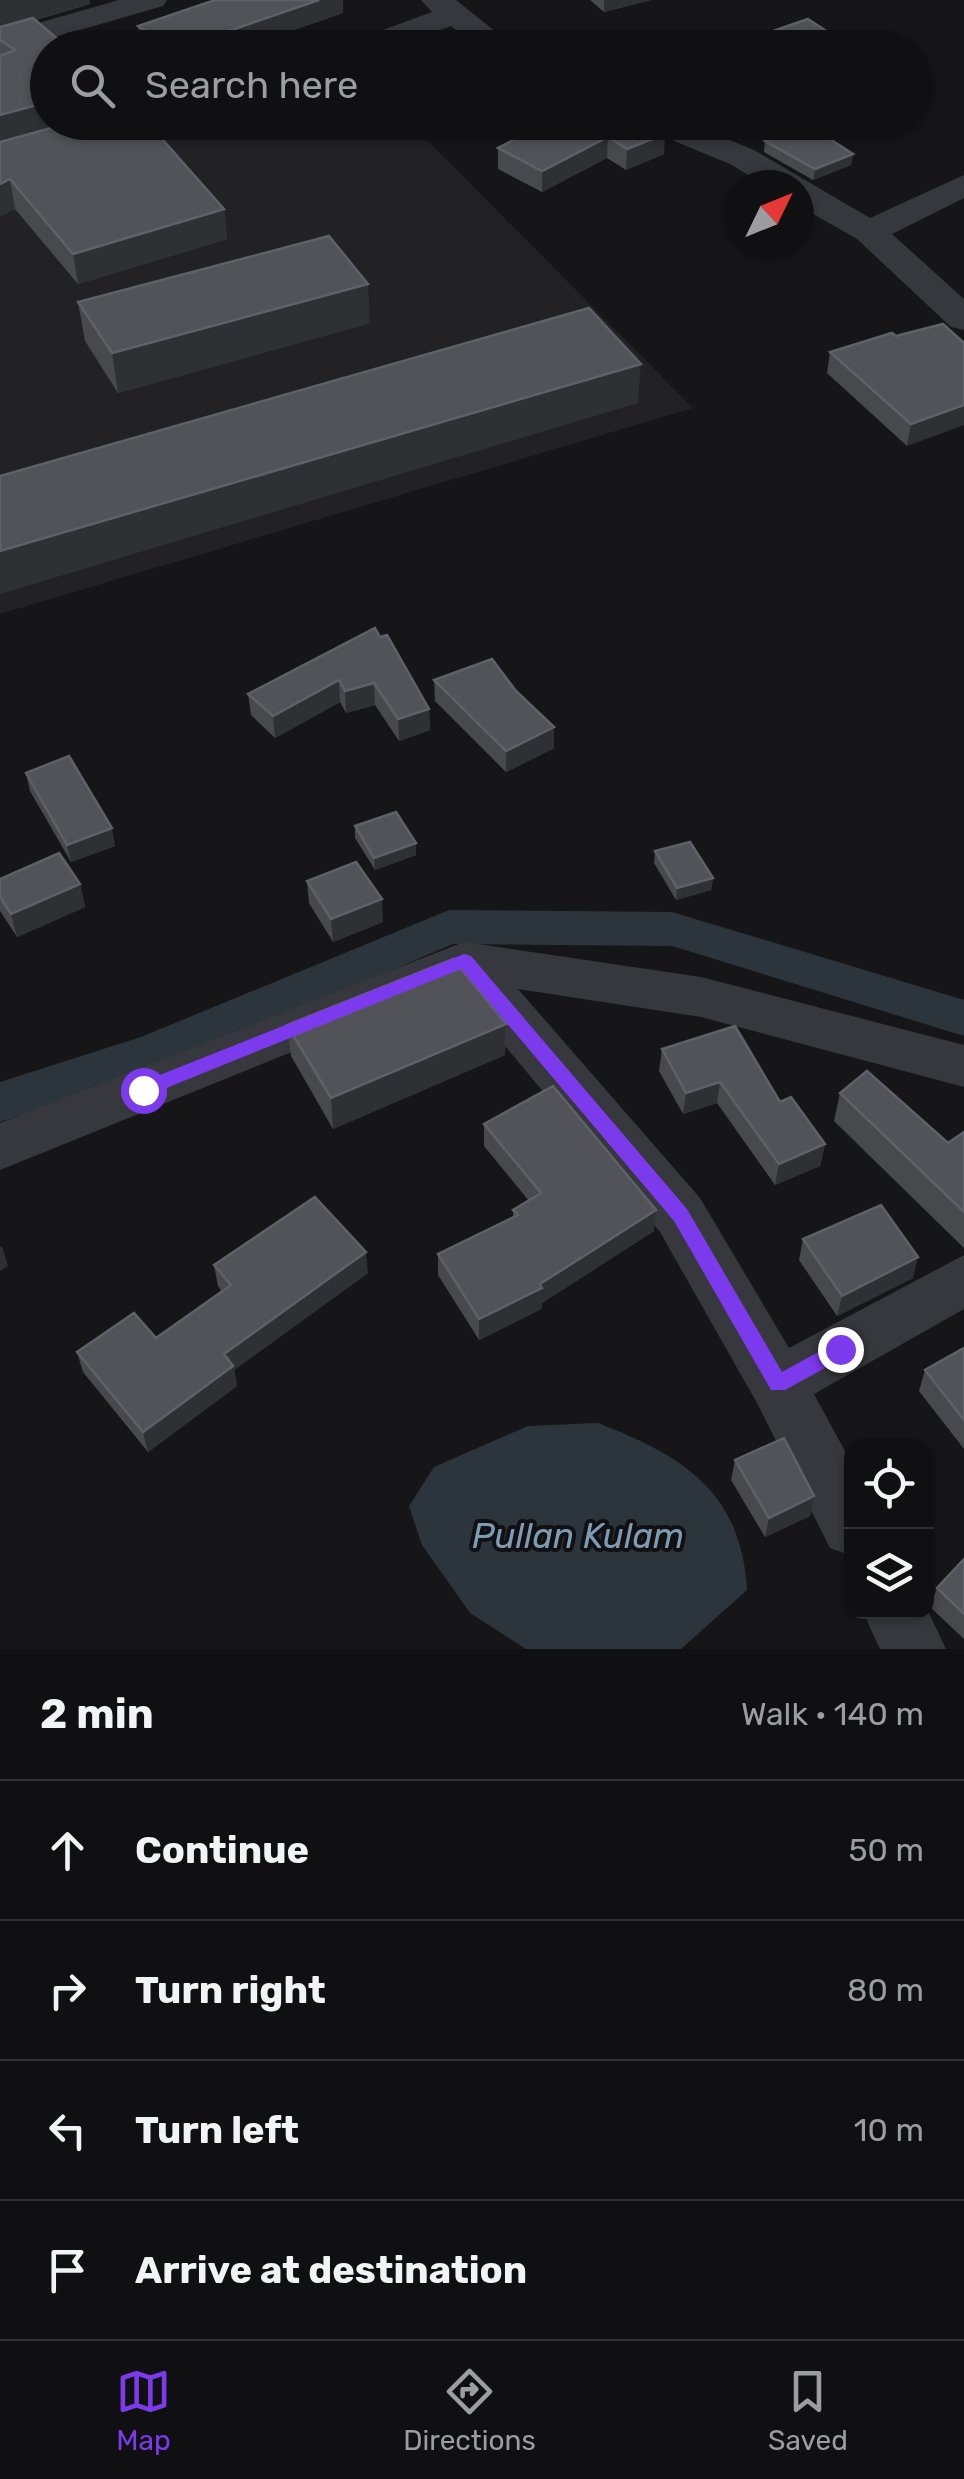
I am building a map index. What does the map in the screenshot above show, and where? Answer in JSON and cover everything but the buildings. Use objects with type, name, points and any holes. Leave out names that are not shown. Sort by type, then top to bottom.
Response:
[{"type":"street","points":[[48,30],[152,0]]},
{"type":"street","points":[[400,30],[446,7],[477,30]]},
{"type":"street","points":[[0,44],[30,35]]},
{"type":"street","points":[[701,140],[764,170]]},
{"type":"street","points":[[869,232],[964,185]]},
{"type":"street","points":[[814,199],[869,232],[964,319]]},
{"type":"street","points":[[0,1146],[464,961],[701,997],[964,1066]]},
{"type":"street","points":[[464,961],[680,1215],[778,1384],[844,1512]]},
{"type":"street","points":[[778,1384],[964,1280]]},
{"type":"street","points":[[899,1619],[914,1649]]},
{"type":"shaded area","points":[[30,133],[30,140],[427,140],[693,408],[0,614],[0,141]]},
{"type":"water","name":"Pullan Kulam","points":[[598,1423],[681,1464],[720,1502],[733,1527],[747,1590],[681,1649],[526,1649],[470,1613],[422,1545],[409,1506],[434,1467],[528,1426]]},
{"type":"waterway","points":[[0,1102],[156,1051],[449,927],[672,929],[964,1018]]},
{"type":"route","points":[[143,1090],[464,961],[680,1215],[778,1384],[840,1349]]}]
